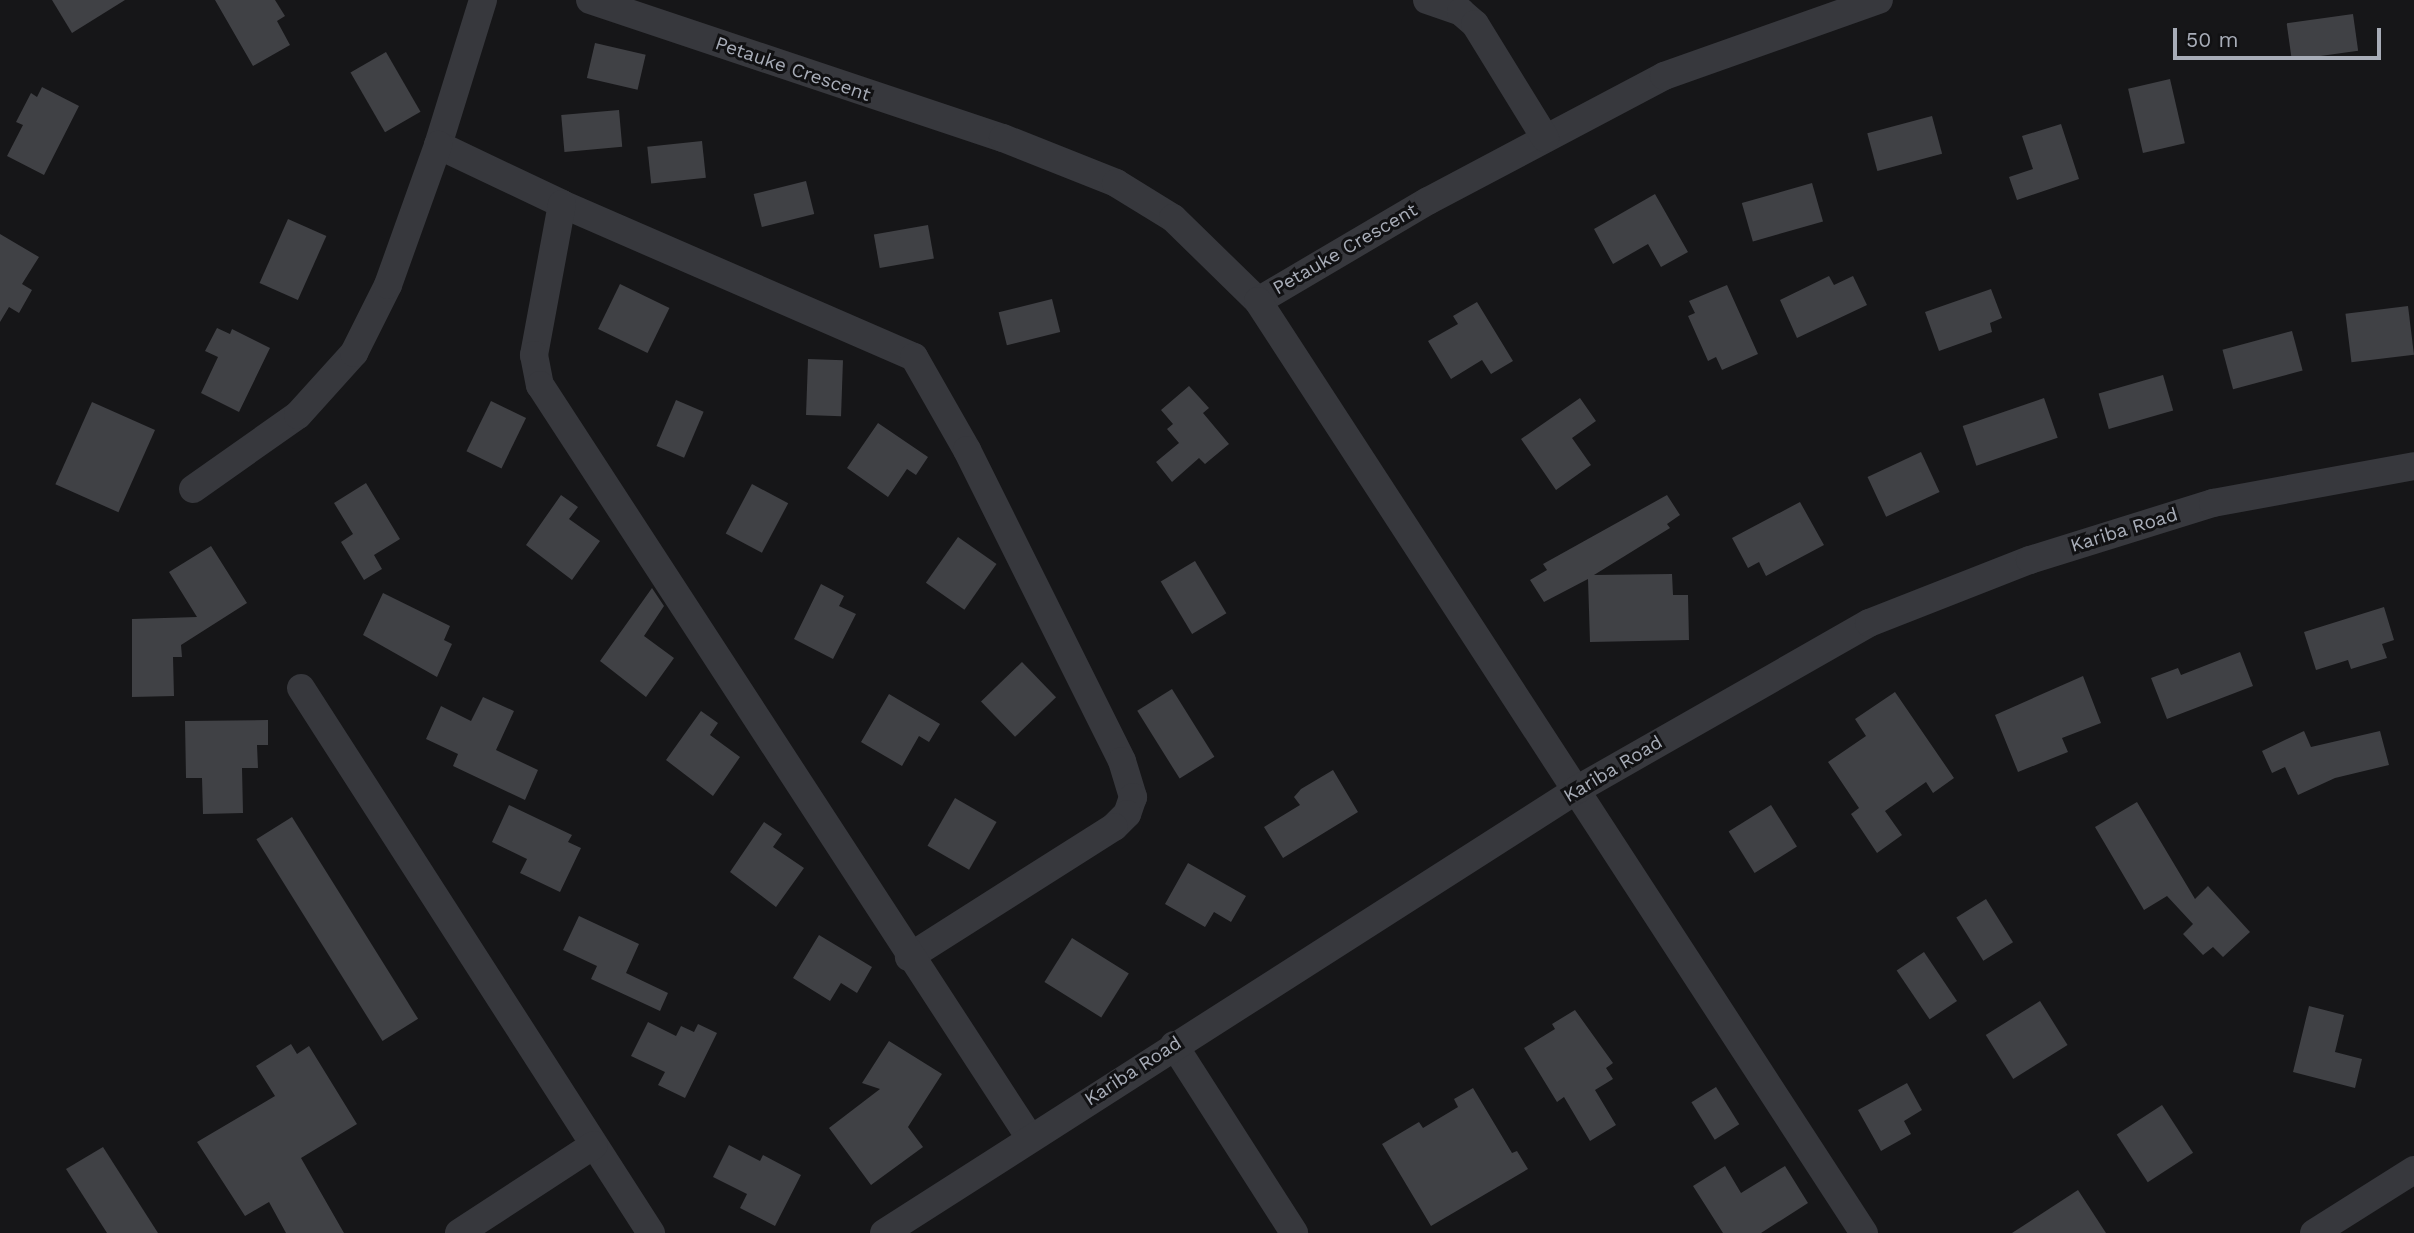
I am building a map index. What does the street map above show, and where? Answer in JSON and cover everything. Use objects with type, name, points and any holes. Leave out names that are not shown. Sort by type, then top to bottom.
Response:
[{"type":"street","points":[[193,489],[298,415],[354,354],[388,285],[438,145],[483,0]]},
{"type":"street","name":"Petauke Crescent","points":[[590,0],[1003,138],[1116,183],[1173,218],[1258,301],[1545,138],[1688,65],[1879,0]]},
{"type":"street","points":[[1427,0],[1461,12],[1475,24],[1545,138]]},
{"type":"street","points":[[438,145],[562,204],[914,357],[967,450],[1122,761],[1133,797],[1127,814],[1114,827],[909,957]]},
{"type":"street","points":[[562,204],[534,355],[540,385],[909,957],[1030,1138]]},
{"type":"street","points":[[1258,301],[1578,789],[1864,1233]]},
{"type":"street","name":"Kariba Road","points":[[884,1233],[1578,789],[1810,654],[1958,586],[2098,537],[2213,503],[2414,466]]},
{"type":"street","points":[[301,688],[652,1233]]},
{"type":"street","points":[[1174,1045],[1294,1233]]},
{"type":"street","points":[[459,1233],[594,1145]]},
{"type":"street","points":[[2314,1233],[2414,1170]]},
{"type":"building","points":[[52,0],[125,0],[72,33]]},
{"type":"building","points":[[215,0],[275,0],[285,16],[277,21],[290,45],[253,66]]},
{"type":"building","points":[[2353,14],[2358,51],[2292,60],[2287,23]]},
{"type":"building","points":[[595,43],[646,55],[638,90],[587,78]]},
{"type":"building","points":[[386,52],[420,112],[385,132],[350,72]]},
{"type":"building","points":[[2170,79],[2185,143],[2143,153],[2128,89]]},
{"type":"building","points":[[42,87],[79,106],[44,175],[7,156],[23,125],[16,122],[31,93],[37,97]]},
{"type":"building","points":[[619,110],[622,147],[564,152],[561,115]]},
{"type":"building","points":[[1932,116],[1942,154],[1877,171],[1867,133]]},
{"type":"building","points":[[2061,124],[2079,179],[2017,200],[2009,177],[2033,169],[2022,136]]},
{"type":"building","points":[[702,141],[706,178],[651,184],[647,147]]},
{"type":"building","points":[[806,181],[814,214],[762,227],[754,194]]},
{"type":"building","points":[[1812,183],[1823,221],[1753,242],[1742,203]]},
{"type":"building","points":[[1655,194],[1688,252],[1661,267],[1648,244],[1613,264],[1594,229]]},
{"type":"building","points":[[288,219],[326,236],[298,300],[260,283]]},
{"type":"building","points":[[928,225],[934,258],[880,268],[874,235]]},
{"type":"building","points":[[0,234],[39,257],[22,284],[32,290],[19,313],[9,307],[0,322]]},
{"type":"building","points":[[1829,276],[1834,285],[1853,276],[1867,305],[1797,338],[1780,300]]},
{"type":"building","points":[[620,284],[669,308],[648,353],[598,329]]},
{"type":"building","points":[[1727,285],[1758,354],[1722,370],[1716,357],[1708,361],[1688,316],[1695,313],[1689,301]]},
{"type":"building","points":[[1991,289],[2002,318],[1990,323],[1992,332],[1939,351],[1925,312]]},
{"type":"building","points":[[1052,299],[1060,332],[1007,345],[999,312]]},
{"type":"building","points":[[1477,302],[1513,361],[1491,374],[1482,360],[1451,379],[1428,341],[1458,324],[1453,316]]},
{"type":"building","points":[[2408,306],[2414,355],[2351,362],[2345,314]]},
{"type":"building","points":[[217,328],[230,334],[232,329],[270,348],[239,412],[201,393],[218,357],[205,351]]},
{"type":"building","points":[[2292,331],[2303,371],[2233,389],[2222,350]]},
{"type":"building","points":[[808,359],[843,360],[841,416],[806,415]]},
{"type":"building","points":[[2163,375],[2173,411],[2109,429],[2099,393]]},
{"type":"building","points":[[1189,386],[1209,408],[1203,413],[1229,444],[1205,464],[1199,458],[1172,482],[1156,462],[1179,443],[1167,429],[1173,424],[1161,410]]},
{"type":"building","points":[[1580,398],[1596,421],[1572,438],[1591,465],[1556,490],[1521,439]]},
{"type":"building","points":[[2044,398],[2058,438],[1976,466],[1963,426]]},
{"type":"building","points":[[676,400],[704,412],[684,458],[656,446]]},
{"type":"building","points":[[491,401],[526,418],[502,468],[466,451]]},
{"type":"building","points":[[92,402],[155,430],[118,512],[55,484]]},
{"type":"building","points":[[878,423],[928,457],[916,475],[907,469],[888,497],[847,468]]},
{"type":"building","points":[[1921,452],[1940,492],[1886,517],[1868,477]]},
{"type":"building","points":[[366,483],[400,539],[374,555],[382,569],[364,580],[341,542],[353,534],[334,503]]},
{"type":"building","points":[[752,484],[788,503],[762,553],[726,533]]},
{"type":"building","points":[[561,495],[578,507],[569,519],[600,541],[572,580],[526,545]]},
{"type":"building","points":[[1667,495],[1680,515],[1667,524],[1670,528],[1594,575],[1672,574],[1673,595],[1688,595],[1689,640],[1590,642],[1588,579],[1544,602],[1530,580],[1547,570],[1543,564]]},
{"type":"building","points":[[1800,502],[1824,545],[1766,576],[1759,562],[1748,568],[1732,538]]},
{"type":"building","points":[[958,537],[997,564],[964,610],[926,583]]},
{"type":"building","points":[[211,546],[247,603],[181,645],[182,657],[173,657],[174,696],[132,697],[132,619],[197,617],[169,572]]},
{"type":"building","points":[[1195,561],[1226,613],[1192,634],[1161,582]]},
{"type":"building","points":[[821,584],[844,596],[839,606],[856,614],[833,659],[794,639]]},
{"type":"building","points":[[652,588],[664,606],[644,636],[674,658],[646,697],[600,661]]},
{"type":"building","points":[[383,593],[450,626],[444,640],[452,644],[437,677],[363,635]]},
{"type":"building","points":[[2384,607],[2394,640],[2382,644],[2387,658],[2351,669],[2348,660],[2316,670],[2304,632]]},
{"type":"building","points":[[2240,652],[2253,686],[2167,719],[2151,678],[2178,668],[2181,675]]},
{"type":"building","points":[[1022,662],[1056,697],[1015,737],[981,702]]},
{"type":"building","points":[[2083,676],[2101,723],[2062,738],[2068,752],[2018,772],[1995,715]]},
{"type":"building","points":[[1172,689],[1214,757],[1180,779],[1137,711]]},
{"type":"building","points":[[1895,692],[1954,778],[1933,793],[1926,782],[1885,811],[1902,835],[1877,853],[1851,814],[1859,808],[1828,762],[1866,736],[1855,719]]},
{"type":"building","points":[[889,694],[940,724],[929,742],[919,736],[902,766],[861,742]]},
{"type":"building","points":[[483,697],[514,711],[496,750],[538,770],[525,800],[453,766],[458,754],[426,739],[441,706],[471,721]]},
{"type":"building","points":[[701,711],[718,723],[710,735],[740,757],[713,796],[666,760]]},
{"type":"building","points":[[268,720],[268,745],[257,745],[258,768],[242,768],[243,813],[203,814],[202,778],[186,778],[185,721]]},
{"type":"building","points":[[2304,731],[2311,747],[2380,731],[2389,765],[2335,778],[2298,795],[2285,767],[2272,773],[2262,751]]},
{"type":"building","points":[[1333,770],[1358,812],[1283,858],[1264,827],[1300,805],[1294,797],[1301,789]]},
{"type":"building","points":[[955,798],[997,822],[969,870],[928,846]]},
{"type":"building","points":[[2137,802],[2195,899],[2208,886],[2250,932],[2223,957],[2213,947],[2203,955],[2183,934],[2193,924],[2167,896],[2144,910],[2095,827]]},
{"type":"building","points":[[509,805],[572,835],[568,842],[581,848],[560,892],[520,873],[527,859],[492,842]]},
{"type":"building","points":[[1771,805],[1797,847],[1755,873],[1729,831]]},
{"type":"building","points":[[292,817],[418,1019],[383,1041],[256,839]]},
{"type":"building","points":[[764,822],[782,834],[773,847],[804,868],[776,907],[730,872]]},
{"type":"building","points":[[1188,863],[1246,896],[1231,922],[1214,912],[1205,927],[1165,904]]},
{"type":"building","points":[[1986,899],[2013,942],[1983,961],[1956,918]]},
{"type":"building","points":[[579,916],[639,944],[626,973],[668,993],[660,1011],[591,979],[597,966],[563,950]]},
{"type":"building","points":[[819,935],[872,967],[857,993],[841,983],[830,1001],[793,978]]},
{"type":"building","points":[[1072,938],[1129,974],[1101,1018],[1044,982]]},
{"type":"building","points":[[1924,952],[1957,1001],[1930,1019],[1897,970]]},
{"type":"building","points":[[2040,1001],[2068,1045],[2013,1079],[1986,1035]]},
{"type":"building","points":[[2309,1006],[2344,1015],[2335,1052],[2362,1059],[2355,1088],[2293,1072]]},
{"type":"building","points":[[1575,1010],[1613,1063],[1606,1068],[1613,1079],[1595,1090],[1616,1125],[1590,1141],[1564,1097],[1557,1102],[1524,1048],[1555,1029],[1552,1024]]},
{"type":"building","points":[[648,1022],[676,1036],[681,1026],[694,1032],[698,1024],[717,1033],[685,1098],[658,1085],[665,1072],[631,1056]]},
{"type":"building","points":[[889,1041],[942,1074],[908,1127],[923,1147],[871,1185],[829,1128],[880,1089],[862,1083]]},
{"type":"building","points":[[291,1044],[297,1054],[309,1046],[357,1124],[301,1158],[344,1233],[286,1233],[269,1202],[245,1216],[197,1142],[275,1096],[256,1066]]},
{"type":"building","points":[[1907,1083],[1922,1110],[1904,1121],[1911,1134],[1881,1151],[1858,1110]]},
{"type":"building","points":[[1716,1087],[1739,1124],[1715,1140],[1691,1102]]},
{"type":"building","points":[[1473,1088],[1512,1153],[1517,1151],[1528,1169],[1431,1226],[1382,1144],[1419,1122],[1423,1128],[1458,1107],[1454,1099]]},
{"type":"building","points":[[2162,1105],[2193,1153],[2148,1182],[2117,1134]]},
{"type":"building","points":[[729,1145],[760,1161],[763,1155],[801,1175],[775,1226],[740,1208],[747,1194],[713,1177]]},
{"type":"building","points":[[103,1147],[158,1233],[107,1233],[66,1169]]},
{"type":"building","points":[[1725,1166],[1741,1193],[1785,1166],[1808,1203],[1761,1233],[1723,1233],[1693,1186]]},
{"type":"building","points":[[2078,1190],[2106,1233],[2012,1233]]}]
